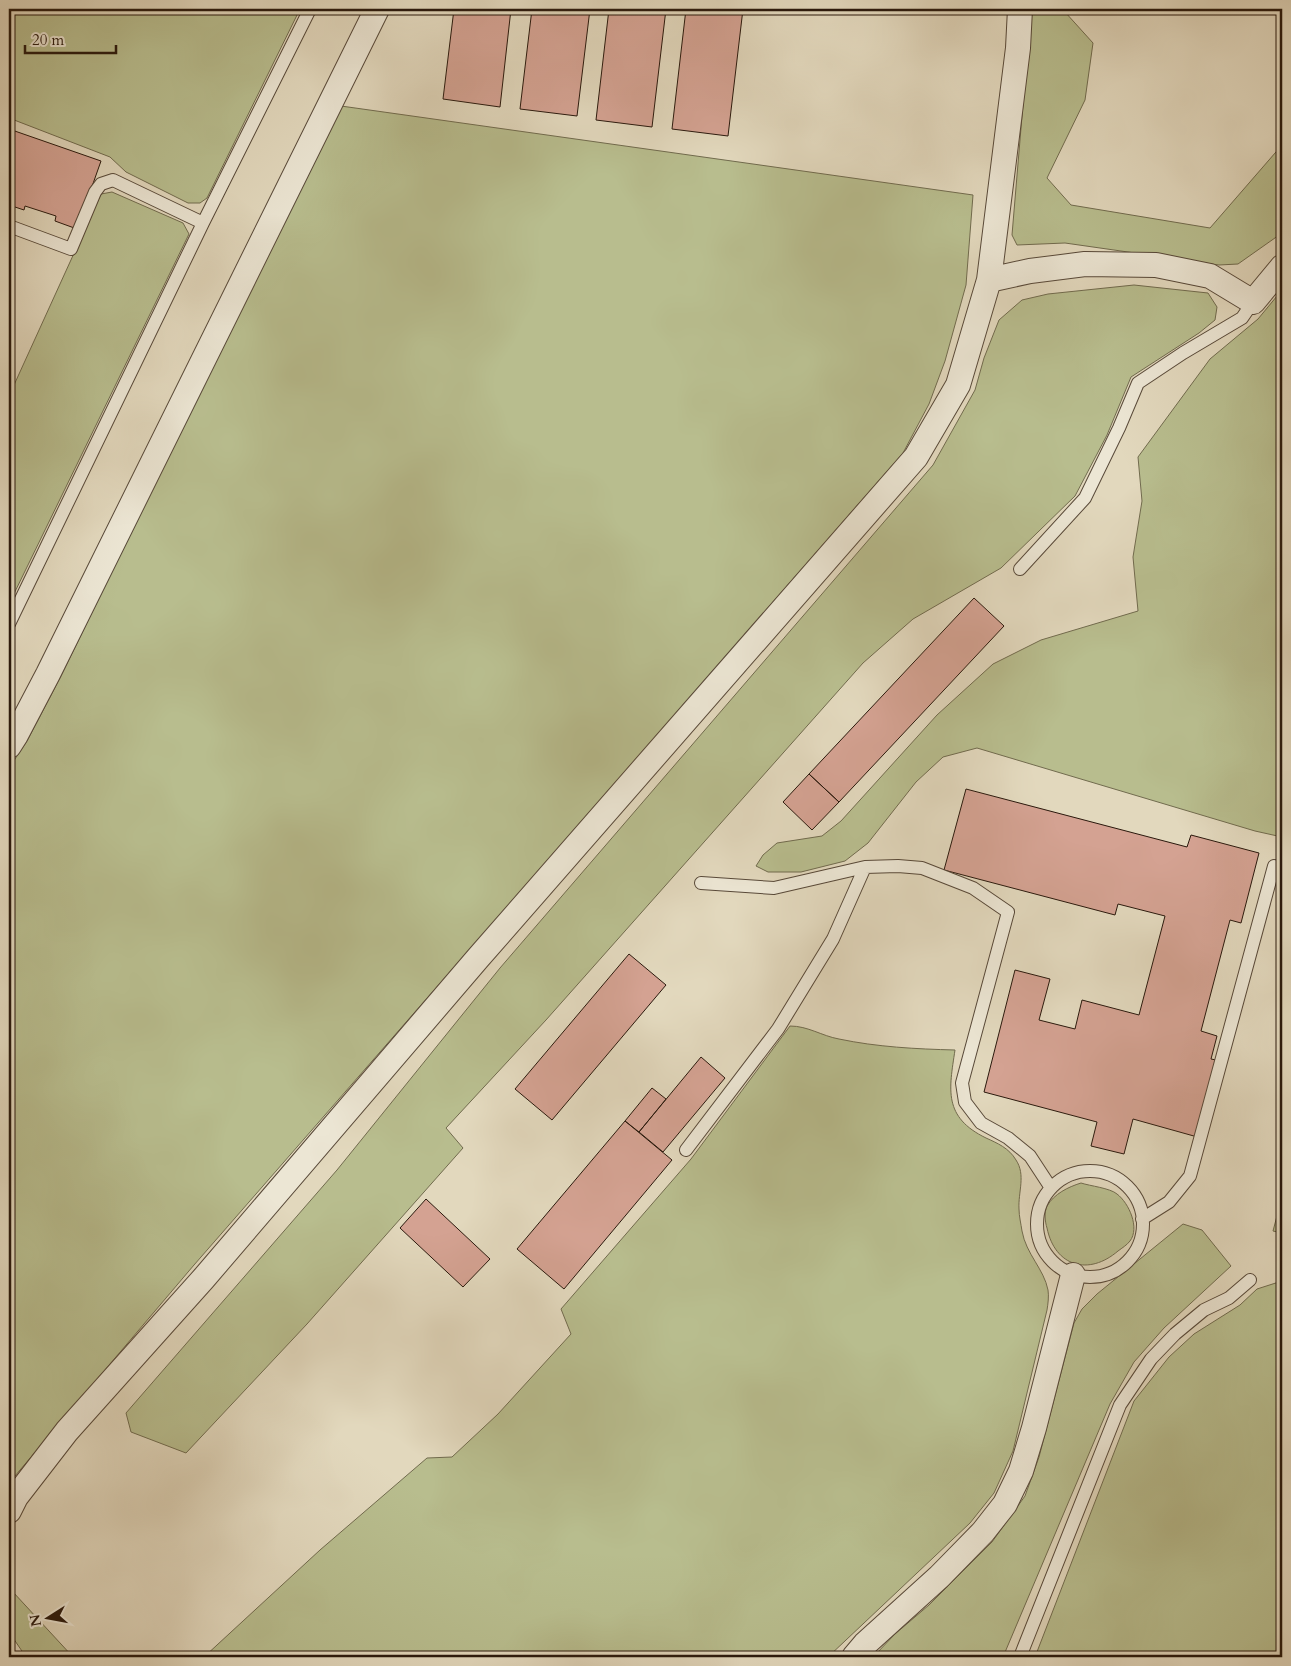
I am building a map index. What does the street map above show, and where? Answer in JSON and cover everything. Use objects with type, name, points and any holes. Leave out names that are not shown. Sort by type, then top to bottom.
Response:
[{"type":"street","points":[[9,746],[48,674],[376,9]]},
{"type":"street","points":[[9,1511],[16,1497],[67,1431],[204,1278],[484,950],[916,457],[958,385],[989,280],[1016,58],[1020,9]]},
{"type":"street","points":[[989,280],[1030,271],[1085,264],[1156,265],[1210,276],[1253,302],[1282,267]]},
{"type":"street","points":[[854,1657],[865,1644],[938,1577],[983,1532],[1004,1504],[1021,1471],[1034,1428],[1072,1275]]},
{"type":"lane","points":[[9,624],[203,224],[310,9]]},
{"type":"lane","points":[[9,226],[71,249],[95,192],[102,184],[113,180],[203,224]]},
{"type":"lane","points":[[1020,569],[1085,498],[1119,428],[1138,383],[1183,353],[1242,318],[1253,302]]},
{"type":"lane","points":[[701,883],[774,888],[865,867],[898,866],[922,868],[973,888],[1008,912],[962,1083],[965,1102],[981,1123],[1008,1138],[1030,1156],[1051,1188]]},
{"type":"lane","points":[[1142,1219],[1169,1202],[1190,1176],[1274,866]]},
{"type":"lane","points":[[686,1150],[778,1029],[832,939],[865,867]]},
{"type":"lane","points":[[1092,1171],[1107,1174],[1121,1181],[1131,1191],[1139,1204],[1142,1219],[1142,1234],[1137,1249],[1128,1261],[1116,1271],[1102,1276],[1087,1278],[1072,1275],[1059,1268],[1048,1257],[1040,1244],[1036,1230],[1037,1214],[1042,1200],[1051,1188],[1063,1178],[1077,1172],[1092,1171]]},
{"type":"lane","points":[[1020,1657],[1120,1405],[1151,1359],[1175,1334],[1204,1310],[1229,1298],[1250,1280]]},
{"type":"green space","points":[[9,9],[300,9],[207,198],[200,203],[188,203],[126,172],[110,157],[9,118]]},
{"type":"green space","points":[[1031,9],[1065,9],[1065,12],[1093,43],[1085,100],[1047,178],[1071,205],[1210,228],[1282,145],[1282,233],[1238,264],[1219,265],[1065,243],[1017,245],[1012,235]]},
{"type":"green space","points":[[341,106],[973,195],[966,285],[945,361],[929,404],[903,453],[194,1265],[9,1483],[9,768],[27,741],[61,676],[317,150]]},
{"type":"green space","points":[[112,192],[183,223],[189,234],[9,604],[9,396],[101,194]]},
{"type":"green space","points":[[1134,285],[1208,293],[1217,307],[1215,320],[1199,333],[1131,377],[1107,435],[1075,496],[1001,568],[913,619],[863,663],[546,1020],[446,1128],[463,1148],[307,1324],[186,1453],[131,1432],[126,1413],[337,1170],[500,968],[933,465],[975,390],[984,358],[999,320],[1022,300],[1048,294]]},
{"type":"green space","points":[[1282,290],[1282,837],[1255,831],[977,748],[943,757],[916,782],[868,843],[845,861],[801,872],[768,872],[756,866],[763,855],[777,843],[822,836],[841,821],[937,715],[993,664],[1041,640],[1138,611],[1133,557],[1142,501],[1138,457],[1210,359],[1258,319]]},
{"type":"green space","points":[[790,1026],[797,1026],[833,1038],[853,1042],[955,1050],[951,1090],[952,1101],[956,1111],[962,1121],[972,1130],[1006,1149],[1019,1166],[1021,1178],[1019,1212],[1022,1231],[1027,1247],[1046,1282],[1048,1305],[1013,1451],[994,1493],[970,1523],[828,1657],[204,1657],[320,1550],[427,1458],[452,1457],[498,1414],[571,1334],[561,1309],[691,1159]]},
{"type":"green space","points":[[1081,1183],[1117,1194],[1129,1209],[1134,1229],[1133,1236],[1123,1248],[1107,1259],[1085,1265],[1075,1264],[1057,1252],[1051,1241],[1045,1217],[1047,1206],[1053,1198],[1066,1189]]},
{"type":"green space","points":[[1282,1197],[1282,1233],[1273,1231]]},
{"type":"green space","points":[[1183,1224],[1202,1230],[1231,1266],[1164,1328],[1134,1362],[1110,1404],[1003,1657],[875,1657],[895,1634],[929,1605],[992,1542],[1025,1496],[1039,1457],[1074,1323],[1082,1309],[1097,1294]]},
{"type":"green space","points":[[1282,1281],[1282,1657],[1035,1657],[1134,1401],[1169,1357],[1194,1334],[1240,1305],[1257,1289]]},
{"type":"green space","points":[[9,1591],[13,1592],[73,1657],[26,1657],[9,1632]]},
{"type":"building","points":[[454,9],[511,9],[500,107],[443,99]]},
{"type":"building","points":[[532,9],[590,9],[577,116],[520,109]]},
{"type":"building","points":[[609,9],[666,9],[652,127],[596,120]]},
{"type":"building","points":[[686,9],[743,9],[728,136],[672,129]]},
{"type":"building","points":[[9,129],[101,161],[77,229],[55,221],[56,216],[25,206],[24,210],[9,205]]},
{"type":"building","points":[[974,598],[1004,626],[839,802],[809,774]]},
{"type":"building","points":[[809,774],[839,802],[812,830],[783,802]]},
{"type":"building","points":[[966,789],[1187,847],[1191,835],[1259,853],[1241,923],[1230,920],[1201,1031],[1217,1036],[1211,1059],[1221,1061],[1201,1138],[1133,1119],[1124,1154],[1091,1146],[1097,1122],[984,1092],[1015,970],[1050,979],[1039,1020],[1075,1029],[1082,1000],[1139,1015],[1165,916],[1118,904],[1115,915],[944,870]]},
{"type":"building","points":[[629,954],[666,985],[552,1120],[515,1089]]},
{"type":"building","points":[[701,1057],[725,1078],[663,1152],[639,1132]]},
{"type":"building","points":[[652,1088],[666,1099],[639,1132],[625,1121]]},
{"type":"building","points":[[625,1121],[672,1160],[564,1289],[517,1249]]},
{"type":"building","points":[[426,1199],[490,1259],[463,1287],[400,1228]]}]
